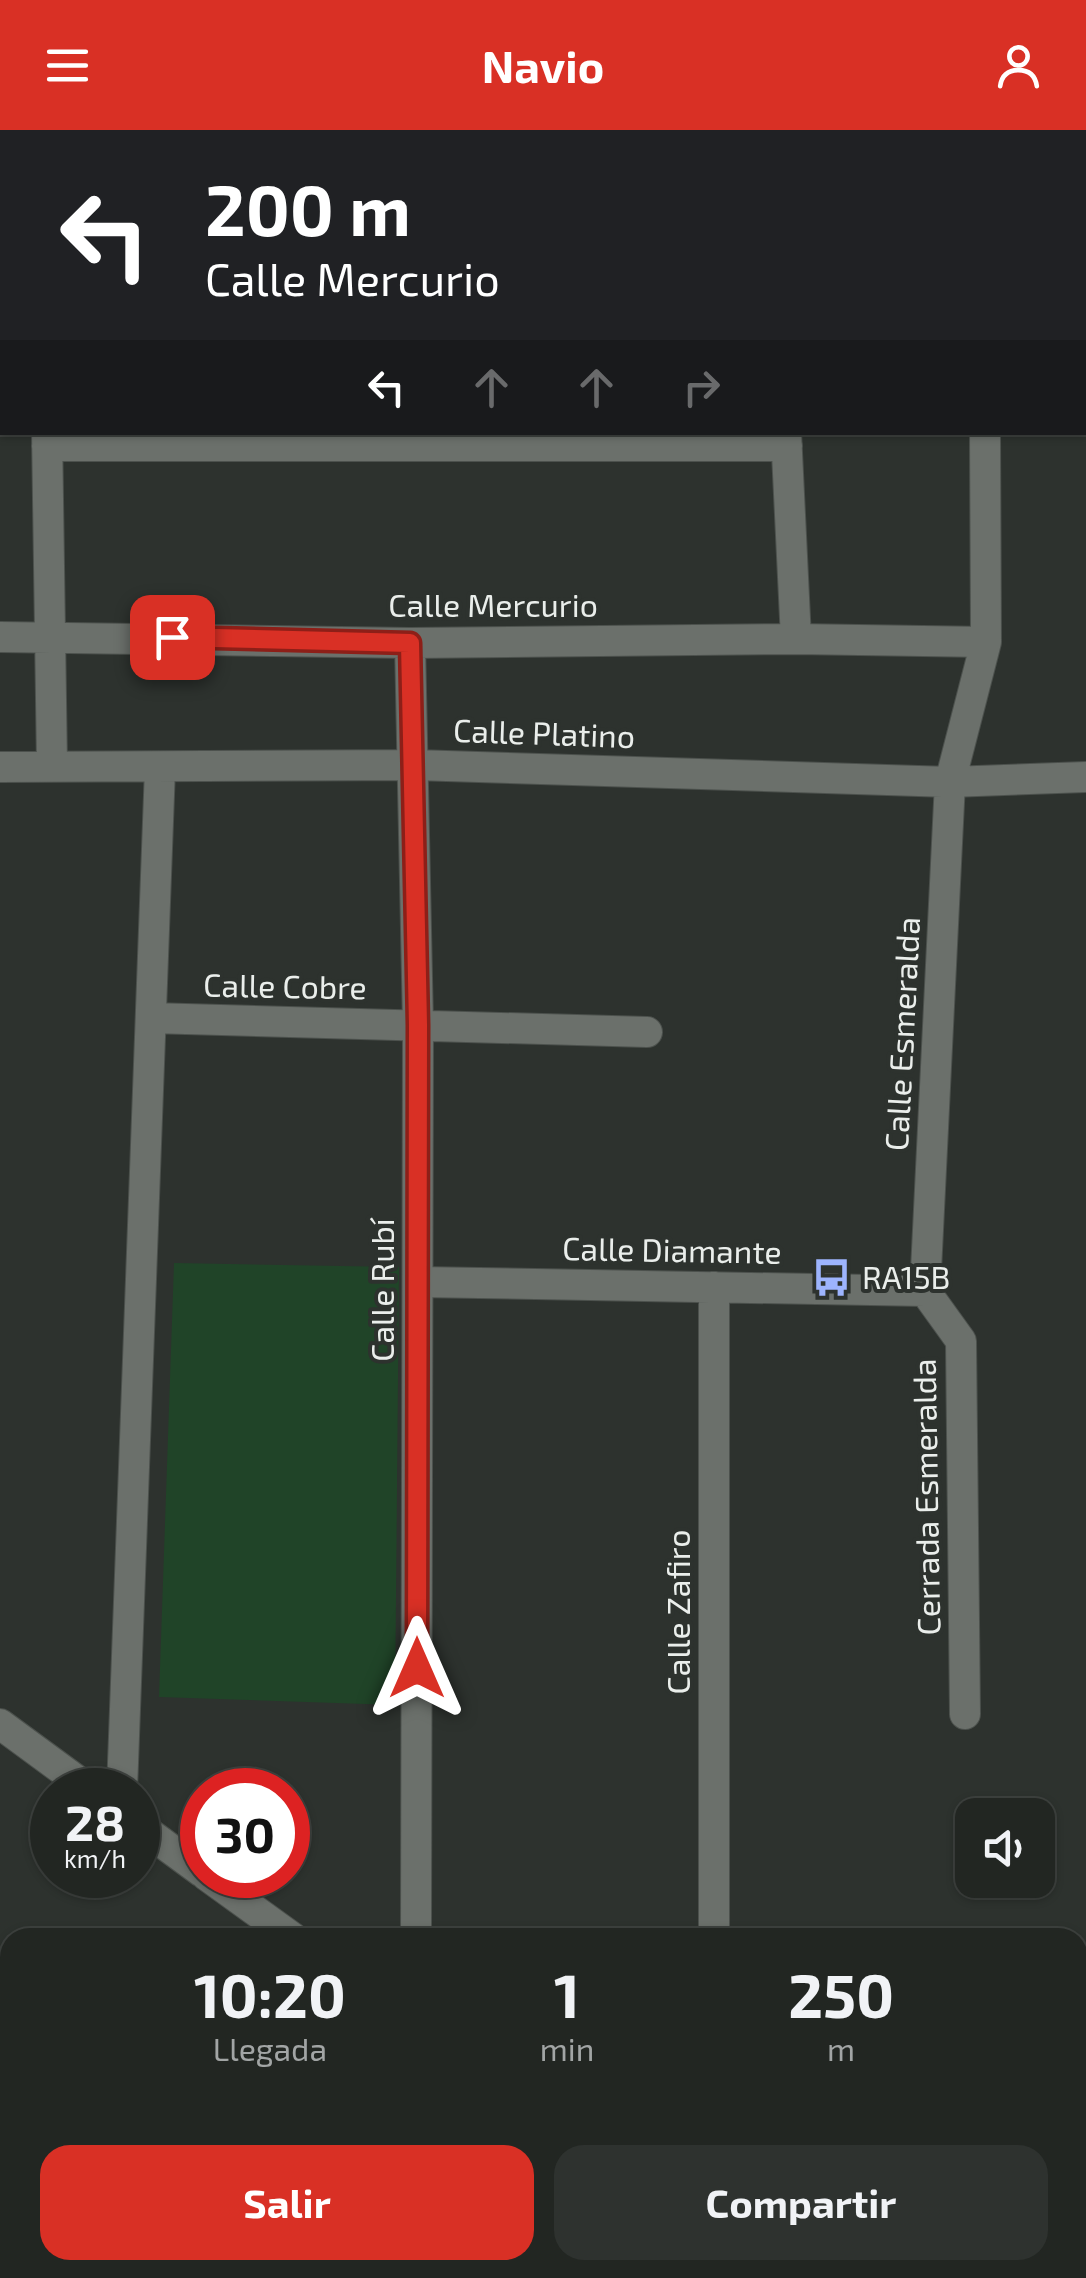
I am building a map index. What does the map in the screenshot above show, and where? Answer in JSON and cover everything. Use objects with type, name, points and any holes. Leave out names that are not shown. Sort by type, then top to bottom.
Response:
[{"type":"street","name":"Calle Esmeralda","points":[[925,1290],[950,782],[986,642],[985,435]]},
{"type":"street","points":[[52,766],[53,635],[47,440],[786,439],[796,639]]},
{"type":"street","name":"Calle Mercurio","points":[[0,637],[410,643],[796,639],[986,642]]},
{"type":"street","name":"Calle Rubí","points":[[410,643],[418,1025],[416,1928]]},
{"type":"street","name":"Calle Platino","points":[[0,767],[415,765],[950,782],[1086,776]]},
{"type":"street","points":[[123,1768],[160,768]]},
{"type":"street","name":"Calle Cobre","points":[[151,1018],[646,1032]]},
{"type":"street","name":"Calle Diamante","points":[[419,1282],[925,1290]]},
{"type":"street","name":"Calle Zafiro","points":[[714,1286],[714,1928]]},
{"type":"street","name":"Cerrada Esmeralda","points":[[925,1290],[960,1342],[964,1714]]},
{"type":"street","points":[[0,1724],[60,1768]]},
{"type":"street","points":[[237,1898],[279,1928]]},
{"type":"green space","points":[[174,1263],[399,1267],[395,1705],[159,1697]]},
{"type":"place","name":"RA15B","points":[[832,1278]]},
{"type":"route","points":[[172,637],[410,643],[418,1025],[417,1668]]}]
